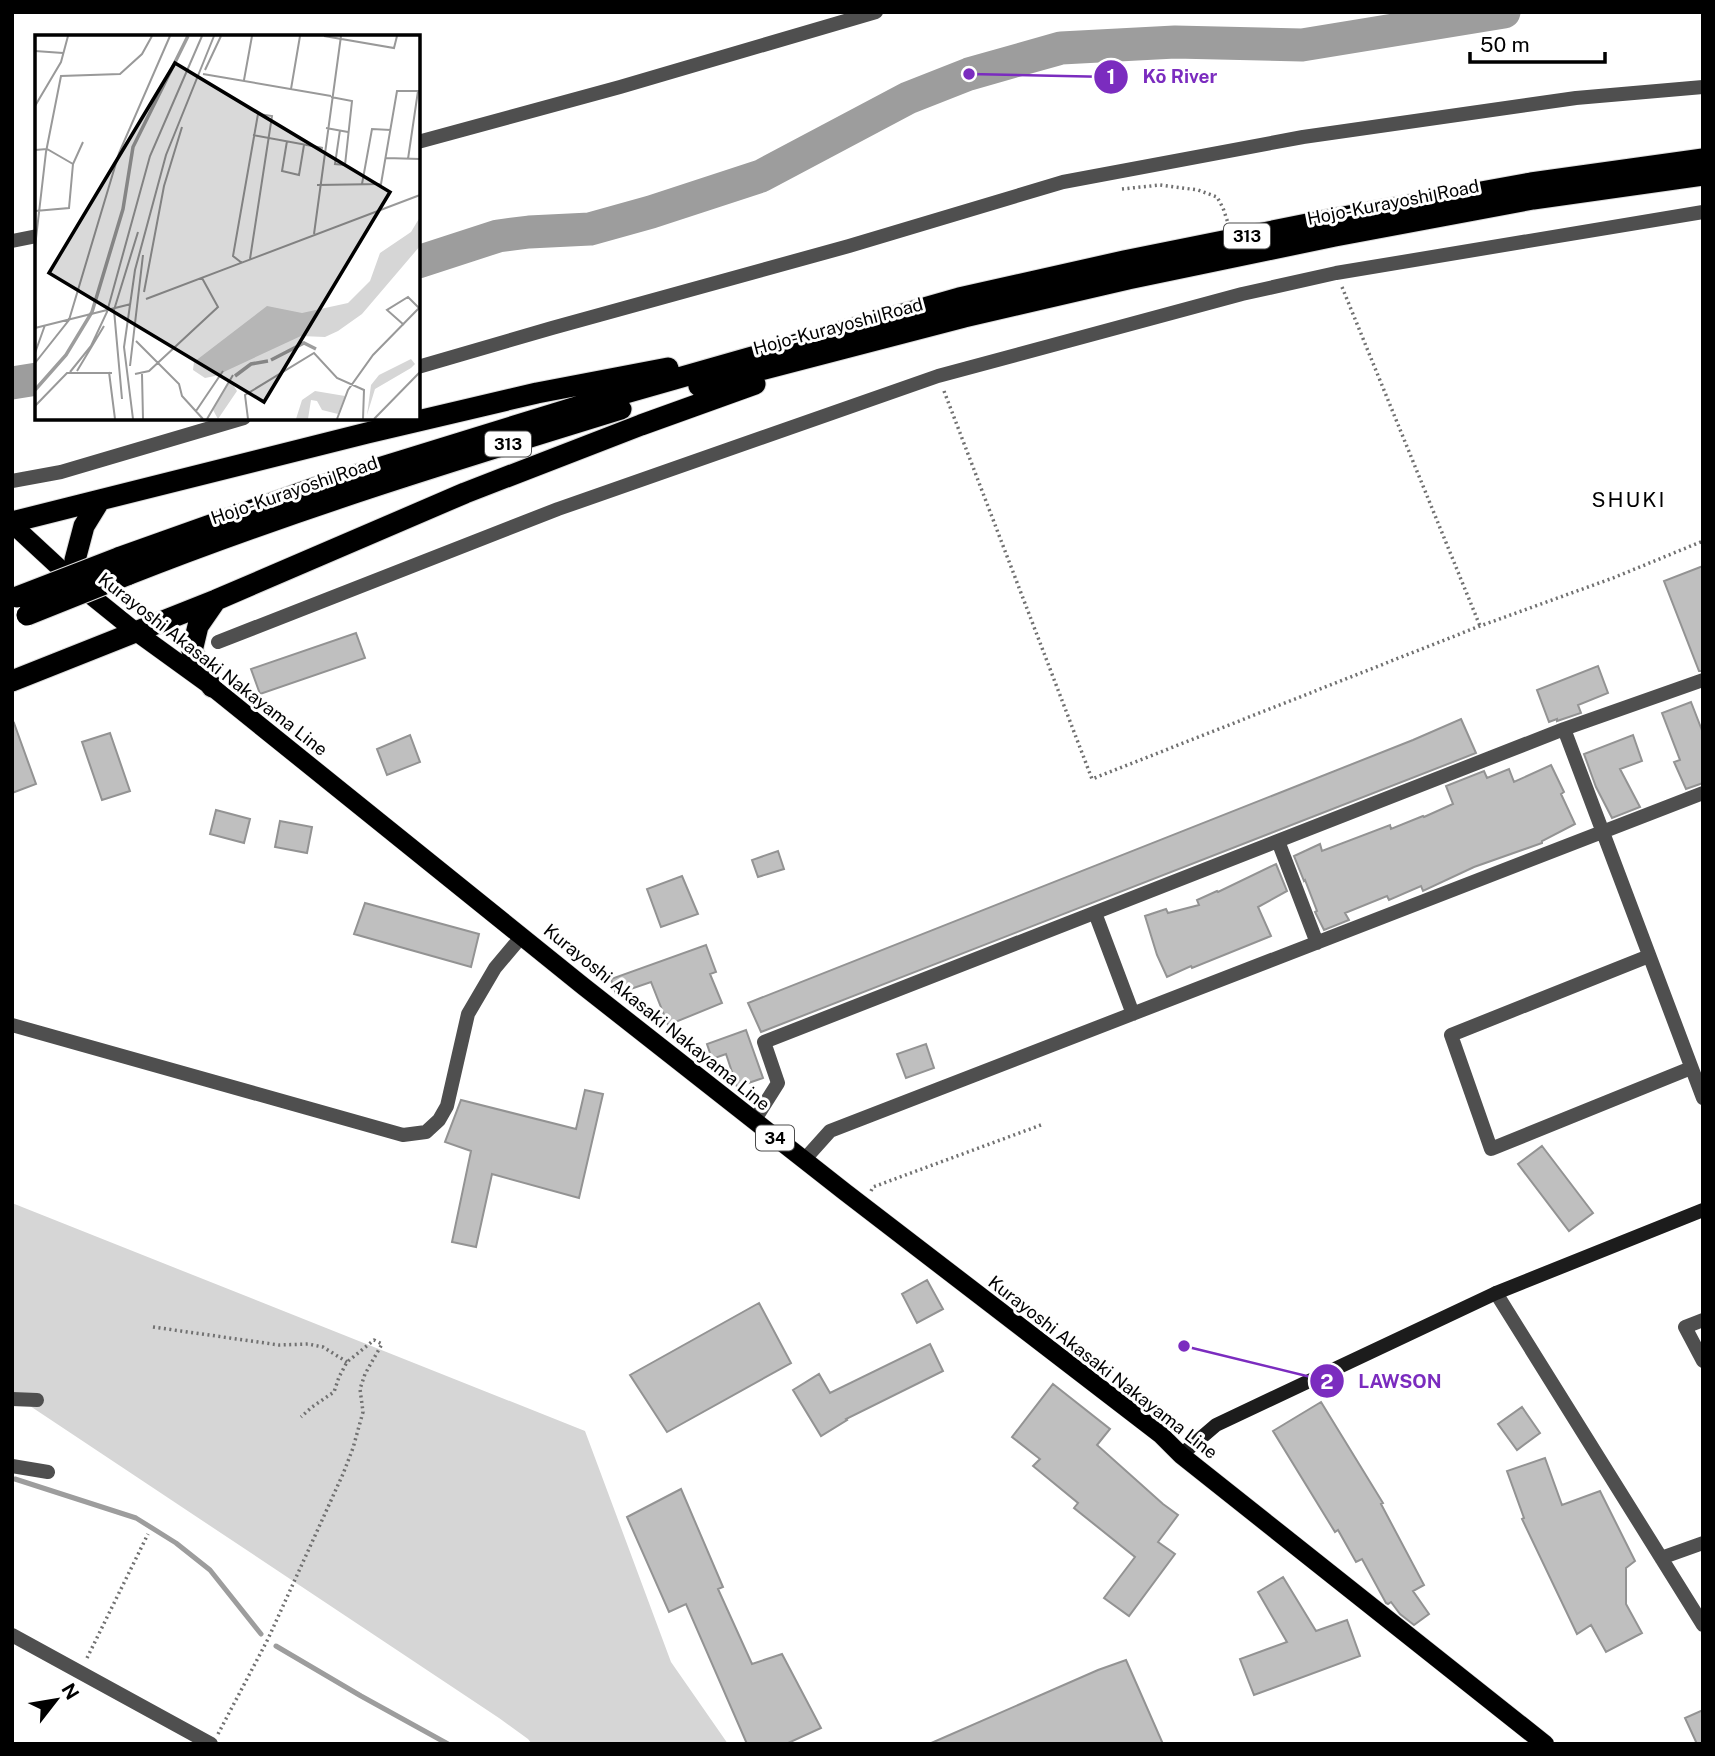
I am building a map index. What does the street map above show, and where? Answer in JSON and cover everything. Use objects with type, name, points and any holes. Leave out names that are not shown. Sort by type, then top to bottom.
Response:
[{"type":"highway","name":"Hojo-Kurayoshi Road","points":[[17,608],[317,487],[573,408],[958,298],[1332,219],[1518,185],[1703,159]]},
{"type":"highway","name":"Hojo-Kurayoshi Road","points":[[123,566],[204,545],[311,507],[668,394],[964,317],[1335,236],[1533,199],[1703,175]]},
{"type":"highway","points":[[12,681],[216,600],[490,483],[641,425],[896,335]]},
{"type":"highway","points":[[12,523],[100,499],[537,393],[797,344]]},
{"type":"highway","points":[[79,586],[75,561],[84,526],[100,499]]},
{"type":"highway","points":[[212,687],[192,651],[198,626],[216,600]]},
{"type":"main road","name":"Kurayoshi Akasaki Nakayama Line","points":[[12,523],[79,586],[136,632],[212,687],[754,1121],[1160,1434],[1181,1455],[1545,1744]]},
{"type":"street","points":[[420,141],[620,87],[876,12]]},
{"type":"street","points":[[420,367],[849,246],[1063,182],[1303,137],[1576,98],[1703,87]]},
{"type":"street","points":[[218,642],[558,509],[938,376],[1242,294],[1336,273],[1703,212]]},
{"type":"street","points":[[12,241],[35,236]]},
{"type":"street","points":[[12,481],[61,472],[237,420]]},
{"type":"street","points":[[754,1121],[778,1083],[764,1042],[1564,729],[1703,680]]},
{"type":"street","points":[[1564,729],[1703,1098]]},
{"type":"street","points":[[804,1160],[830,1130],[1703,793]]},
{"type":"street","points":[[1278,841],[1317,943]]},
{"type":"street","points":[[1095,913],[1133,1014]]},
{"type":"street","points":[[12,1025],[403,1135],[426,1132],[439,1120],[447,1106],[468,1014],[495,968],[522,936]]},
{"type":"street","points":[[1649,956],[1451,1035],[1491,1149],[1691,1068]]},
{"type":"street","points":[[1181,1455],[1216,1425],[1496,1293],[1703,1210]]},
{"type":"street","points":[[1496,1293],[1703,1625]]},
{"type":"street","points":[[1703,1320],[1685,1327],[1703,1361]]},
{"type":"street","points":[[12,1399],[37,1400]]},
{"type":"street","points":[[12,1466],[48,1472]]},
{"type":"street","points":[[1661,1558],[1703,1543]]},
{"type":"street","points":[[12,1636],[212,1744]]},
{"type":"path","points":[[1119,189],[1160,186],[1198,190],[1217,197],[1228,225]]},
{"type":"path","points":[[1336,273],[1480,626]]},
{"type":"path","points":[[938,376],[1092,779],[1703,541]]},
{"type":"path","points":[[860,1204],[873,1187],[1041,1125]]},
{"type":"path","points":[[153,1327],[279,1345],[308,1344],[323,1347],[347,1362]]},
{"type":"path","points":[[212,1744],[268,1640],[343,1474],[363,1412],[360,1388],[382,1344],[374,1340],[347,1362],[334,1392],[301,1417]]},
{"type":"path","points":[[80,1672],[148,1534]]},
{"type":"shaded area","points":[[12,1203],[585,1431],[671,1662],[728,1744],[532,1744],[499,1718],[12,1394]]},
{"type":"building","points":[[1703,566],[1703,671],[1699,671],[1664,581]]},
{"type":"building","points":[[356,633],[365,658],[260,694],[251,669]]},
{"type":"building","points":[[1598,666],[1608,693],[1578,705],[1581,713],[1549,722],[1537,690]]},
{"type":"building","points":[[1691,702],[1703,733],[1703,783],[1686,789],[1674,762],[1680,760],[1662,713]]},
{"type":"building","points":[[1461,719],[1476,753],[761,1032],[748,1003],[1413,740]]},
{"type":"building","points":[[14,723],[36,784],[12,793],[12,724]]},
{"type":"building","points":[[110,733],[130,791],[102,800],[82,742]]},
{"type":"building","points":[[410,735],[420,762],[387,775],[377,749]]},
{"type":"building","points":[[1633,735],[1642,761],[1620,769],[1640,807],[1612,818],[1596,787],[1584,754]]},
{"type":"building","points":[[1551,765],[1575,824],[1542,843],[1474,867],[1423,891],[1421,886],[1389,900],[1387,896],[1345,913],[1349,920],[1324,930],[1294,856],[1320,844],[1322,851],[1390,825],[1391,829],[1424,817],[1453,804],[1446,786],[1484,771],[1487,778],[1509,769],[1514,782]]},
{"type":"building","points":[[216,810],[250,819],[244,843],[210,834]]},
{"type":"building","points":[[280,821],[312,827],[307,853],[275,847]]},
{"type":"building","points":[[778,851],[784,869],[758,877],[752,860]]},
{"type":"building","points":[[1276,864],[1287,891],[1258,907],[1271,936],[1167,977],[1145,916],[1166,909],[1168,913],[1199,905],[1197,900]]},
{"type":"building","points":[[682,876],[698,914],[661,927],[647,889]]},
{"type":"building","points":[[365,903],[479,934],[471,967],[354,934]]},
{"type":"building","points":[[706,945],[716,972],[710,974],[722,1003],[668,1025],[651,982],[616,994],[611,979]]},
{"type":"building","points":[[746,1030],[763,1078],[737,1087],[726,1054],[712,1059],[707,1044]]},
{"type":"building","points":[[926,1044],[934,1068],[906,1078],[897,1054]]},
{"type":"building","points":[[585,1090],[603,1094],[579,1198],[492,1174],[476,1247],[452,1242],[471,1151],[445,1142],[461,1100],[576,1129]]},
{"type":"building","points":[[1542,1146],[1593,1213],[1569,1231],[1518,1164]]},
{"type":"building","points":[[927,1280],[943,1309],[917,1323],[902,1294]]},
{"type":"building","points":[[759,1303],[791,1363],[667,1432],[630,1375]]},
{"type":"building","points":[[930,1344],[943,1371],[846,1419],[821,1436],[793,1390],[819,1374],[830,1393]]},
{"type":"building","points":[[1053,1384],[1110,1429],[1097,1445],[1178,1515],[1158,1542],[1175,1554],[1129,1616],[1104,1598],[1135,1557],[1074,1508],[1078,1503],[1033,1466],[1040,1459],[1012,1437]]},
{"type":"building","points":[[1321,1402],[1383,1503],[1381,1504],[1424,1585],[1413,1591],[1429,1614],[1414,1625],[1400,1614],[1391,1602],[1386,1603],[1362,1559],[1356,1562],[1273,1431]]},
{"type":"building","points":[[1522,1407],[1540,1433],[1517,1450],[1498,1424]]},
{"type":"building","points":[[1545,1458],[1562,1505],[1600,1491],[1635,1561],[1626,1568],[1626,1604],[1642,1633],[1606,1652],[1591,1625],[1577,1634],[1522,1519],[1524,1518],[1507,1471]]},
{"type":"building","points":[[681,1489],[723,1587],[718,1589],[752,1664],[782,1654],[821,1728],[786,1744],[747,1744],[686,1604],[669,1612],[627,1517]]},
{"type":"building","points":[[1283,1577],[1316,1631],[1347,1620],[1360,1656],[1254,1695],[1240,1659],[1287,1642],[1258,1592]]},
{"type":"building","points":[[1126,1660],[1163,1744],[929,1744],[1098,1670]]},
{"type":"building","points":[[1703,1710],[1703,1744],[1697,1744],[1685,1718]]},
{"type":"waterway","points":[[420,261],[498,236],[590,229],[761,176],[908,98],[969,74],[1061,48],[1175,42],[1302,45],[1504,12]]},
{"type":"waterway","points":[[12,383],[35,379]]},
{"type":"waterway","points":[[15,1479],[136,1518],[176,1543],[210,1570],[261,1634]]},
{"type":"waterway","points":[[276,1646],[448,1744]]},
{"type":"place","name":"Kō River","points":[[969,74]]},
{"type":"place","name":"LAWSON","points":[[1184,1346]]},
{"type":"district","name":"SHUKI","points":[[1629,499]]}]
